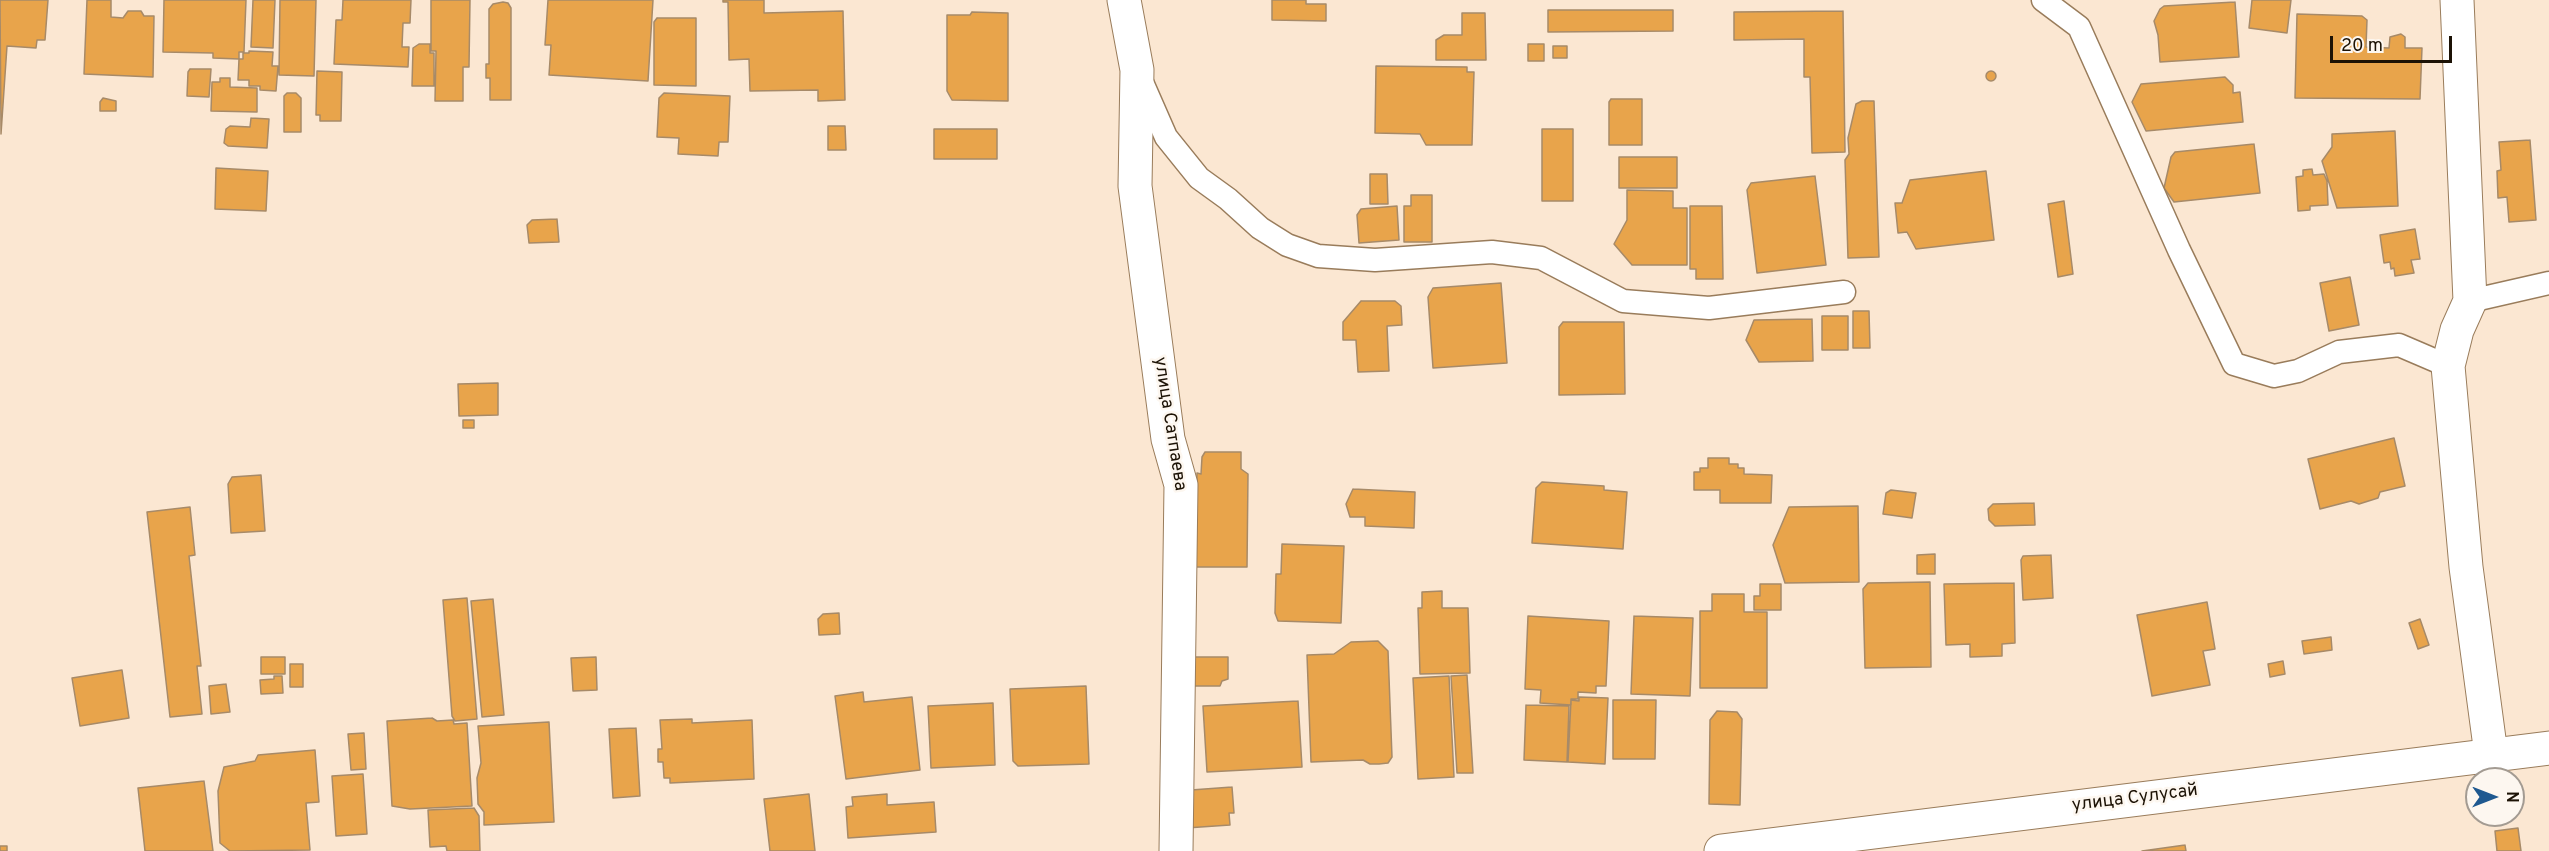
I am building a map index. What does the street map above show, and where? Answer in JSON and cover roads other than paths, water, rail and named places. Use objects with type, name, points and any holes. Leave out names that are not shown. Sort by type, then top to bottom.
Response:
[{"type":"street","name":"улица Сатпаева","points":[[1124,0],[1137,70],[1135,186],[1168,439],[1181,485],[1176,851]]},
{"type":"street","points":[[2457,0],[2470,301],[2457,330],[2448,366],[2466,567],[2491,754]]},
{"type":"street","name":"улица Сулусай","points":[[1721,851],[2549,748]]},
{"type":"lane","points":[[2043,0],[2079,27],[2178,250],[2234,364],[2274,376],[2298,371],[2339,352],[2399,345],[2448,366]]},
{"type":"lane","points":[[1137,70],[1166,137],[1199,178],[1228,199],[1260,228],[1287,245],[1318,256],[1375,260],[1492,252],[1521,255],[1541,258],[1623,301],[1708,308],[1844,292]]},
{"type":"lane","points":[[2470,301],[2549,283]]}]
